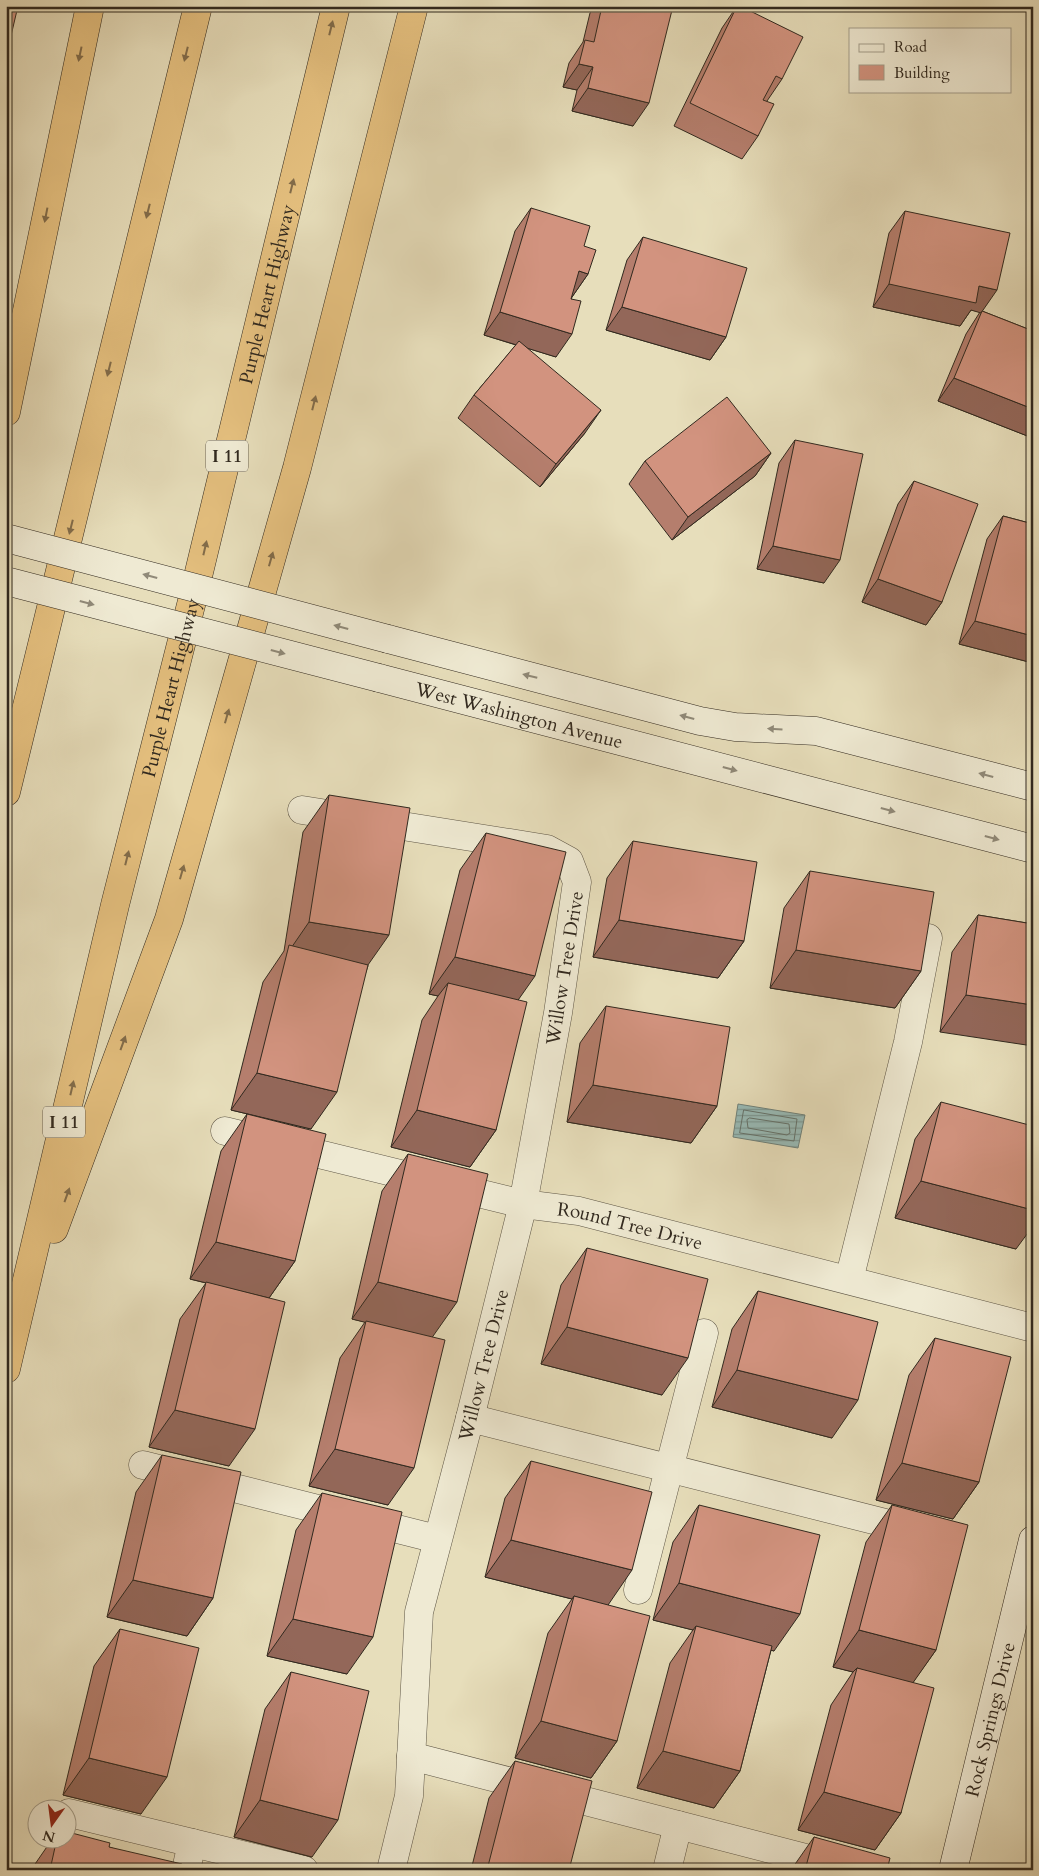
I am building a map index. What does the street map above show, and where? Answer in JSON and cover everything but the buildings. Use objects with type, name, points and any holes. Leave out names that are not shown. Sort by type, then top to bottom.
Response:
[{"type":"highway","points":[[6,412],[90,6]]},
{"type":"highway","points":[[6,792],[198,6]]},
{"type":"highway","name":"Purple Heart Highway","points":[[6,1369],[115,905],[193,597],[336,6]]},
{"type":"highway","points":[[13,1340],[169,919],[297,468],[414,6]]},
{"type":"street","name":"West Washington Avenue","points":[[6,538],[700,721],[735,727],[816,731],[1033,787]]},
{"type":"street","name":"West Washington Avenue","points":[[6,582],[1033,849]]},
{"type":"street","name":"Willow Tree Drive","points":[[302,810],[547,849],[569,861],[577,882],[558,1013],[523,1204],[470,1418],[419,1612],[409,1796],[392,1870]]},
{"type":"street","points":[[850,1280],[908,1042],[928,938]]},
{"type":"street","name":"Round Tree Drive","points":[[225,1131],[523,1204],[579,1211],[1033,1328]]},
{"type":"street","points":[[638,1590],[704,1333]]},
{"type":"street","points":[[470,1418],[942,1537]]},
{"type":"street","points":[[143,1465],[437,1539]]},
{"type":"street","name":"Rock Springs Drive","points":[[953,1870],[1033,1540]]},
{"type":"street","points":[[411,1756],[852,1870]]},
{"type":"street","points":[[78,1815],[304,1870]]},
{"type":"street","points":[[667,1870],[678,1825]]},
{"type":"street","points":[[186,1870],[192,1843]]},
{"type":"water","points":[[738,1104],[805,1115],[798,1148],[733,1137]]}]
